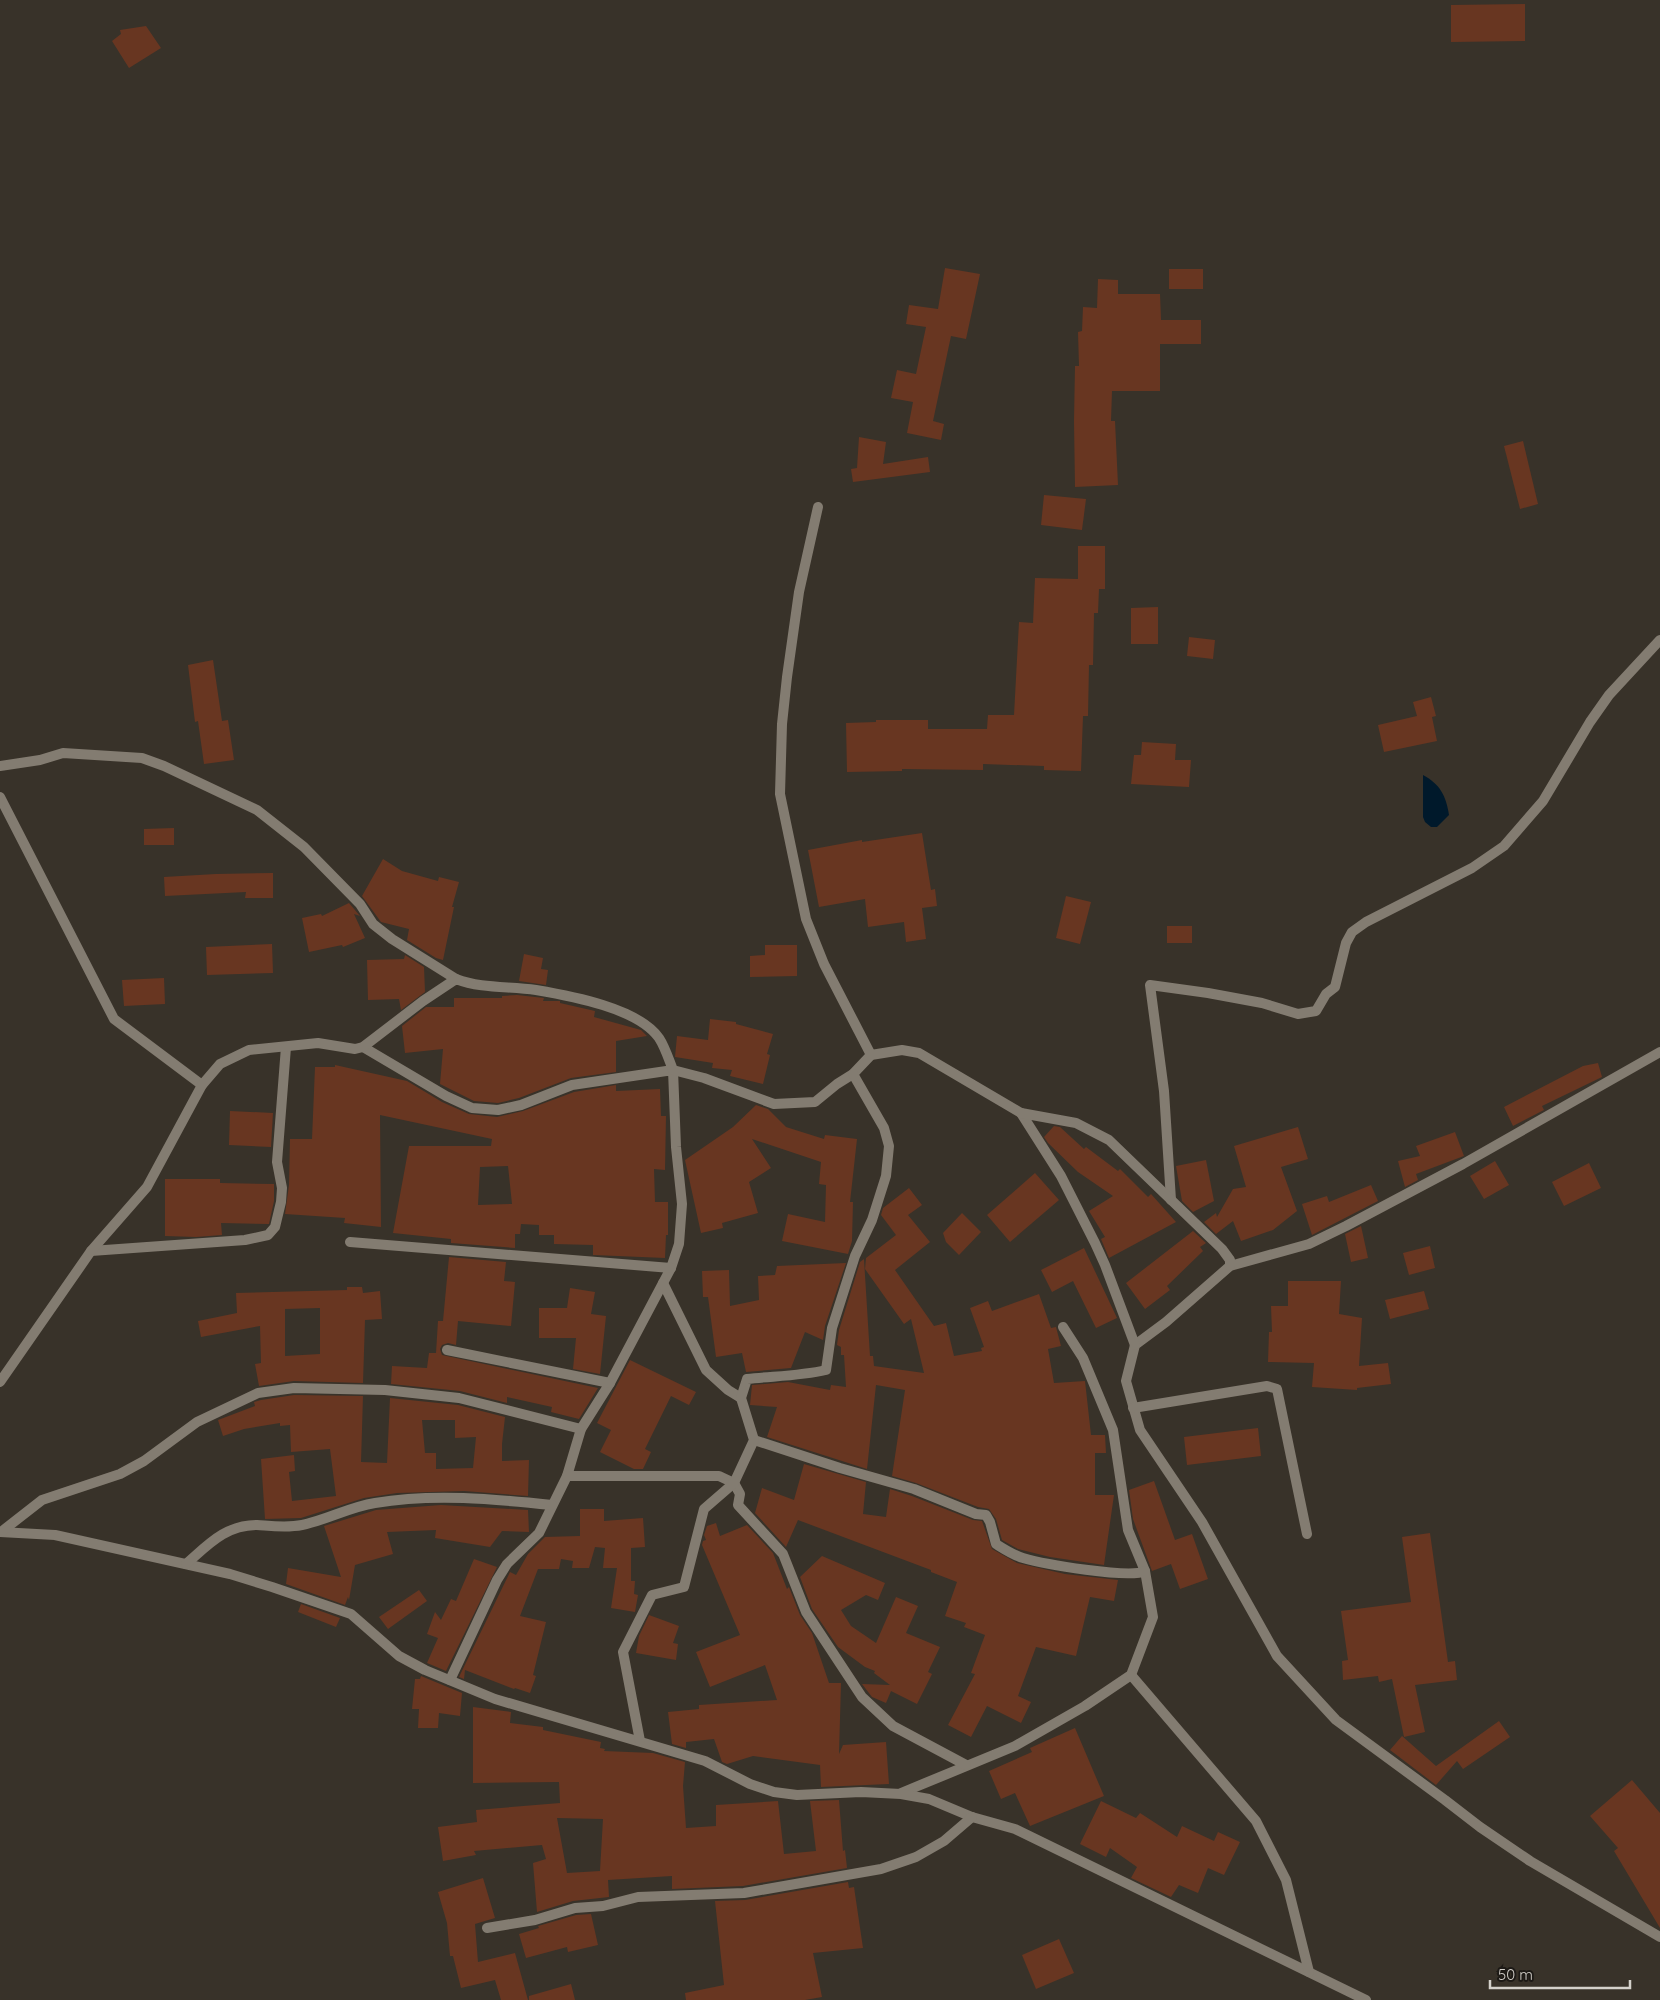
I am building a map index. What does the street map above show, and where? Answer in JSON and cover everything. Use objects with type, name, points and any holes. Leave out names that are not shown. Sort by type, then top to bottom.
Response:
[{"type":"street","points":[[818,507],[799,592],[787,677],[782,724],[780,794],[806,919],[824,964],[871,1055]]},
{"type":"street","points":[[1171,1200],[1164,1091],[1150,985],[1262,1003],[1298,1014],[1316,1011],[1326,994],[1335,988],[1346,942],[1352,932],[1366,922],[1472,868],[1504,846],[1543,801],[1590,722],[1610,695],[1660,640]]},
{"type":"street","points":[[0,766],[71,753],[142,758],[181,774],[258,810],[304,847],[360,904],[373,924],[392,939],[456,979],[472,985],[535,990],[608,1006],[634,1016],[659,1037],[674,1070],[676,1147],[682,1204],[679,1244],[671,1268],[646,1318],[610,1383],[581,1429],[567,1476],[539,1533],[507,1564],[497,1580],[450,1680]]},
{"type":"street","points":[[0,798],[114,1019],[202,1086]]},
{"type":"street","points":[[0,1382],[91,1251],[147,1187],[202,1086],[220,1064],[249,1050],[318,1043],[354,1049],[363,1047],[423,1000],[456,979]]},
{"type":"street","points":[[91,1251],[245,1240],[268,1235],[275,1227],[281,1202],[282,1188],[276,1162],[286,1047]]},
{"type":"street","points":[[363,1047],[446,1096],[472,1108],[498,1110],[521,1105],[572,1085],[674,1070],[704,1078],[774,1104],[815,1102],[852,1074],[871,1055],[902,1050],[919,1053],[1021,1113],[1076,1123],[1108,1140],[1222,1249],[1230,1260],[1230,1266]]},
{"type":"street","points":[[1134,1345],[1166,1322],[1230,1266],[1309,1244],[1346,1226],[1463,1164],[1660,1052]]},
{"type":"street","points":[[640,1741],[622,1652],[652,1595],[684,1587],[704,1510],[734,1483],[754,1440],[741,1398],[747,1379],[786,1374],[800,1376],[826,1370],[832,1328],[856,1256],[872,1220],[886,1176],[889,1146],[884,1128],[852,1074]]},
{"type":"street","points":[[1021,1113],[1061,1176],[1105,1265],[1134,1345],[1126,1381],[1140,1430],[1202,1522],[1277,1656],[1336,1720],[1480,1827],[1530,1861],[1660,1937]]},
{"type":"street","points":[[350,1242],[671,1268]]},
{"type":"street","points":[[663,1283],[706,1370],[728,1390],[741,1398]]},
{"type":"street","points":[[900,1794],[1015,1746],[1085,1706],[1131,1675],[1153,1617],[1145,1571],[1128,1530],[1113,1430],[1083,1358],[1063,1327]]},
{"type":"street","points":[[447,1350],[610,1383]]},
{"type":"street","points":[[1133,1408],[1267,1386],[1277,1390],[1307,1534]]},
{"type":"street","points":[[0,1532],[42,1500],[120,1474],[144,1461],[197,1422],[258,1393],[294,1388],[385,1390],[458,1398],[581,1429]]},
{"type":"street","points":[[754,1440],[840,1468],[914,1489],[976,1514],[986,1515],[996,1544],[1022,1558],[1112,1573],[1139,1574],[1145,1571]]},
{"type":"street","points":[[567,1476],[718,1476],[734,1483],[740,1494],[738,1504],[783,1554],[806,1612],[862,1697],[893,1726],[966,1765]]},
{"type":"street","points":[[186,1564],[221,1533],[255,1525],[287,1527],[304,1525],[373,1503],[418,1497],[489,1499],[552,1505]]},
{"type":"street","points":[[0,1532],[55,1535],[230,1574],[351,1614],[399,1656],[425,1670],[495,1699],[705,1761],[750,1784],[774,1792],[797,1794],[861,1792],[900,1794],[929,1799],[972,1817],[1015,1829],[1366,2000]]},
{"type":"street","points":[[1131,1675],[1256,1821],[1286,1880],[1309,1972]]},
{"type":"street","points":[[487,1928],[535,1920],[575,1908],[603,1906],[638,1897],[744,1894],[881,1869],[916,1858],[944,1841],[972,1817]]},
{"type":"water","points":[[1423,775],[1434,782],[1446,802],[1449,815],[1437,827],[1431,827],[1425,822],[1423,817]]},
{"type":"building","points":[[1525,4],[1525,41],[1451,42],[1451,5]]},
{"type":"building","points":[[146,26],[161,48],[129,68],[112,41],[121,34],[120,30]]},
{"type":"building","points":[[945,268],[980,274],[966,339],[951,336],[933,421],[944,424],[941,440],[907,433],[913,402],[891,398],[897,370],[916,374],[926,327],[906,324],[909,305],[938,309]]},
{"type":"building","points":[[1169,269],[1203,269],[1203,289],[1169,289]]},
{"type":"building","points":[[1098,279],[1118,280],[1118,294],[1160,294],[1161,320],[1201,320],[1201,344],[1160,344],[1160,391],[1112,391],[1111,421],[1115,421],[1118,485],[1075,487],[1075,366],[1079,366],[1078,332],[1082,331],[1083,307],[1097,308]]},
{"type":"building","points":[[859,437],[886,442],[883,464],[928,457],[930,472],[853,482],[851,469],[857,468]]},
{"type":"building","points":[[1523,441],[1538,504],[1520,509],[1504,446]]},
{"type":"building","points":[[1044,495],[1086,499],[1082,530],[1041,525]]},
{"type":"building","points":[[1078,546],[1105,546],[1105,589],[1099,589],[1098,613],[1094,613],[1093,665],[1089,665],[1088,716],[1083,716],[1081,771],[1044,770],[1044,766],[983,764],[983,770],[902,769],[902,771],[847,772],[846,723],[876,722],[876,720],[928,720],[928,729],[987,729],[988,715],[1014,715],[1019,622],[1033,623],[1035,578],[1078,579]]},
{"type":"building","points":[[1158,607],[1158,644],[1131,644],[1131,608]]},
{"type":"building","points":[[1189,637],[1215,640],[1213,659],[1187,656]]},
{"type":"building","points":[[213,660],[222,721],[228,720],[234,760],[204,764],[198,721],[195,722],[188,665]]},
{"type":"building","points":[[1431,697],[1436,716],[1432,717],[1437,741],[1384,752],[1378,725],[1417,716],[1413,702]]},
{"type":"building","points":[[1142,742],[1176,744],[1175,760],[1191,760],[1189,787],[1131,784],[1134,755],[1141,755]]},
{"type":"building","points":[[174,828],[174,845],[144,845],[144,829]]},
{"type":"building","points":[[922,833],[931,890],[935,889],[937,906],[922,908],[926,939],[906,942],[904,922],[868,927],[865,899],[819,907],[808,850],[862,840],[862,842]]},
{"type":"building","points":[[383,859],[402,871],[438,881],[439,877],[459,882],[452,907],[454,907],[443,960],[436,958],[407,940],[409,929],[381,922],[362,896]]},
{"type":"building","points":[[273,873],[273,898],[245,898],[246,892],[165,896],[164,877]]},
{"type":"building","points":[[1066,896],[1091,902],[1080,944],[1056,938]]},
{"type":"building","points":[[349,903],[360,916],[354,914],[365,938],[343,947],[342,945],[309,952],[302,918],[321,914],[322,916]]},
{"type":"building","points":[[1167,926],[1192,926],[1192,943],[1167,943]]},
{"type":"building","points":[[272,944],[273,973],[207,975],[206,947]]},
{"type":"building","points":[[765,945],[797,945],[797,976],[750,977],[750,956],[765,955]]},
{"type":"building","points":[[524,954],[543,958],[541,969],[548,970],[546,985],[519,981]]},
{"type":"building","points":[[405,955],[424,967],[425,992],[401,1010],[399,999],[368,1000],[367,960],[404,959]]},
{"type":"building","points":[[164,978],[165,1004],[124,1006],[122,980]]},
{"type":"building","points":[[517,995],[544,998],[543,1001],[560,1001],[560,1003],[595,1011],[594,1017],[641,1030],[647,1036],[616,1041],[616,1072],[571,1078],[519,1098],[498,1103],[474,1101],[440,1084],[443,1049],[405,1053],[402,1026],[426,1007],[454,1007],[454,998],[502,998],[502,996]]},
{"type":"building","points":[[710,1019],[736,1022],[736,1024],[773,1034],[767,1054],[770,1055],[763,1084],[730,1076],[732,1070],[712,1068],[713,1063],[675,1057],[677,1036],[708,1040]]},
{"type":"building","points":[[1598,1063],[1602,1077],[1542,1106],[1544,1110],[1513,1126],[1504,1107],[1583,1066]]},
{"type":"building","points":[[335,1065],[407,1081],[442,1102],[469,1114],[497,1117],[523,1111],[574,1092],[616,1085],[616,1091],[660,1089],[661,1116],[666,1116],[665,1170],[654,1169],[655,1202],[668,1202],[668,1235],[666,1235],[665,1258],[593,1255],[593,1245],[554,1244],[554,1235],[539,1235],[539,1225],[521,1224],[520,1234],[515,1234],[515,1248],[451,1243],[451,1239],[393,1233],[409,1146],[491,1146],[492,1139],[380,1115],[381,1227],[344,1223],[345,1218],[285,1214],[289,1185],[290,1139],[312,1139],[315,1067],[335,1067]],"holes":[[[508,1166],[512,1204],[478,1205],[480,1167]]]},
{"type":"building","points":[[756,1105],[768,1109],[786,1127],[824,1139],[825,1135],[857,1139],[850,1202],[853,1202],[852,1241],[848,1254],[782,1241],[788,1214],[825,1222],[826,1185],[819,1184],[821,1162],[752,1139],[771,1168],[749,1182],[758,1213],[722,1223],[723,1228],[701,1233],[685,1160],[733,1127]]},
{"type":"building","points":[[230,1111],[273,1113],[271,1147],[229,1145]]},
{"type":"building","points":[[1054,1126],[1060,1127],[1084,1149],[1086,1147],[1118,1171],[1120,1169],[1148,1197],[1151,1194],[1176,1222],[1109,1258],[1101,1239],[1105,1237],[1089,1211],[1113,1196],[1078,1172],[1048,1143],[1044,1137]]},
{"type":"building","points":[[1298,1127],[1308,1159],[1281,1167],[1297,1211],[1273,1230],[1241,1241],[1233,1221],[1216,1234],[1204,1222],[1216,1213],[1217,1217],[1233,1189],[1246,1187],[1234,1146]]},
{"type":"building","points":[[1455,1132],[1464,1156],[1416,1174],[1418,1180],[1405,1187],[1398,1161],[1420,1156],[1416,1146]]},
{"type":"building","points":[[1206,1160],[1214,1201],[1193,1212],[1182,1201],[1176,1166]]},
{"type":"building","points":[[1495,1161],[1509,1185],[1484,1199],[1470,1176]]},
{"type":"building","points":[[1589,1163],[1601,1188],[1564,1206],[1552,1182]]},
{"type":"building","points":[[1035,1173],[1059,1200],[1010,1242],[987,1215]]},
{"type":"building","points":[[165,1179],[220,1179],[220,1183],[274,1184],[274,1201],[269,1224],[221,1223],[222,1235],[196,1237],[165,1236]]},
{"type":"building","points":[[1371,1185],[1378,1201],[1312,1235],[1302,1204],[1327,1196],[1329,1202]]},
{"type":"building","points":[[909,1188],[922,1205],[908,1215],[930,1242],[895,1270],[934,1326],[946,1323],[954,1356],[982,1351],[981,1348],[984,1347],[970,1308],[988,1301],[992,1311],[1039,1294],[1051,1328],[1056,1327],[1061,1346],[1048,1349],[1054,1383],[1085,1381],[1091,1435],[1105,1435],[1106,1453],[1095,1453],[1095,1495],[1114,1495],[1104,1565],[1050,1557],[1018,1549],[1002,1540],[996,1519],[989,1509],[978,1507],[916,1483],[892,1476],[905,1390],[876,1385],[867,1469],[767,1437],[777,1407],[750,1405],[752,1385],[788,1382],[830,1390],[831,1385],[846,1387],[844,1355],[841,1355],[841,1347],[837,1345],[839,1330],[860,1262],[864,1259],[870,1356],[873,1356],[874,1366],[924,1373],[911,1319],[904,1324],[865,1269],[866,1258],[896,1235],[881,1215],[883,1208]]},
{"type":"building","points":[[962,1213],[981,1232],[959,1255],[946,1242],[943,1233]]},
{"type":"building","points":[[1361,1226],[1368,1258],[1351,1262],[1345,1234]]},
{"type":"building","points":[[1193,1231],[1206,1243],[1200,1247],[1203,1251],[1167,1286],[1170,1290],[1145,1309],[1126,1283]]},
{"type":"building","points":[[1430,1246],[1435,1268],[1409,1275],[1403,1253]]},
{"type":"building","points":[[1084,1248],[1117,1318],[1096,1328],[1073,1281],[1052,1292],[1041,1270]]},
{"type":"building","points":[[449,1257],[506,1262],[504,1281],[515,1282],[511,1326],[458,1321],[456,1345],[448,1343],[442,1345],[440,1349],[442,1355],[598,1388],[579,1419],[551,1412],[552,1407],[507,1397],[507,1403],[460,1391],[391,1384],[392,1366],[427,1368],[429,1353],[436,1353],[438,1321],[443,1321]]},
{"type":"building","points":[[846,1263],[825,1326],[823,1340],[805,1332],[791,1368],[746,1372],[742,1353],[716,1357],[708,1297],[703,1297],[702,1271],[729,1270],[730,1306],[759,1300],[758,1276],[775,1275],[777,1266]]},
{"type":"building","points":[[1288,1281],[1341,1281],[1339,1314],[1362,1318],[1359,1366],[1388,1363],[1391,1384],[1357,1388],[1357,1390],[1312,1387],[1314,1363],[1268,1362],[1269,1332],[1272,1332],[1271,1306],[1288,1306]]},
{"type":"building","points":[[347,1287],[362,1287],[363,1293],[380,1291],[382,1319],[365,1320],[363,1383],[294,1381],[259,1386],[255,1364],[261,1363],[260,1326],[201,1337],[198,1321],[237,1313],[236,1293],[347,1290]],"holes":[[[320,1308],[320,1354],[285,1356],[285,1309]]]},
{"type":"building","points":[[570,1288],[595,1292],[591,1314],[606,1316],[600,1374],[573,1369],[576,1338],[539,1338],[539,1308],[567,1308]]},
{"type":"building","points":[[1424,1291],[1429,1309],[1390,1319],[1385,1300]]},
{"type":"building","points":[[630,1360],[696,1392],[689,1405],[671,1396],[645,1449],[651,1452],[643,1469],[634,1469],[600,1452],[611,1430],[597,1423]]},
{"type":"building","points":[[294,1395],[363,1396],[361,1462],[387,1463],[390,1398],[458,1405],[505,1417],[502,1461],[529,1460],[528,1496],[464,1491],[397,1493],[364,1498],[301,1518],[265,1519],[261,1459],[294,1455],[295,1471],[289,1472],[292,1501],[336,1496],[330,1449],[291,1452],[290,1425],[280,1426],[280,1423],[244,1429],[223,1436],[218,1420],[255,1406],[254,1402]],"holes":[[[422,1420],[455,1420],[455,1438],[476,1437],[473,1468],[436,1469],[436,1453],[425,1453]]]},
{"type":"building","points":[[1258,1428],[1261,1456],[1187,1465],[1184,1437]]},
{"type":"building","points":[[804,1464],[866,1482],[863,1514],[886,1517],[890,1489],[912,1496],[973,1520],[982,1521],[992,1549],[1017,1563],[1065,1574],[1118,1580],[1114,1601],[1090,1597],[1076,1656],[1036,1647],[1018,1696],[1031,1702],[1021,1723],[987,1706],[971,1737],[948,1725],[975,1674],[971,1673],[985,1635],[964,1627],[966,1623],[945,1616],[957,1582],[931,1572],[931,1570],[798,1520],[786,1547],[755,1513],[762,1488],[794,1500]]},
{"type":"building","points":[[1154,1481],[1175,1540],[1192,1534],[1208,1579],[1180,1589],[1171,1564],[1152,1571],[1133,1519],[1129,1490]]},
{"type":"building","points":[[441,1505],[528,1510],[529,1532],[502,1531],[490,1547],[435,1538],[436,1530],[387,1532],[393,1554],[355,1565],[349,1600],[348,1597],[345,1605],[286,1584],[288,1568],[341,1577],[324,1526],[376,1510]]},
{"type":"building","points":[[580,1509],[604,1509],[604,1521],[643,1518],[645,1547],[631,1548],[631,1581],[635,1581],[634,1594],[638,1595],[635,1612],[611,1608],[617,1568],[603,1568],[605,1548],[595,1547],[589,1568],[572,1568],[573,1561],[561,1559],[559,1569],[538,1569],[520,1616],[546,1622],[533,1675],[536,1676],[530,1693],[514,1689],[465,1670],[464,1679],[459,1677],[510,1572],[516,1575],[528,1554],[545,1537],[580,1536]]},
{"type":"building","points":[[716,1523],[720,1536],[747,1525],[773,1553],[787,1589],[789,1587],[800,1615],[812,1633],[829,1683],[841,1683],[839,1754],[843,1745],[886,1742],[889,1784],[821,1787],[820,1765],[753,1756],[727,1764],[722,1762],[714,1739],[686,1742],[686,1748],[672,1744],[668,1712],[699,1709],[699,1705],[777,1700],[765,1665],[710,1687],[696,1652],[740,1635],[702,1545],[703,1541],[706,1540],[704,1535],[707,1526]]},
{"type":"building","points":[[1430,1533],[1448,1662],[1455,1661],[1457,1680],[1415,1685],[1425,1732],[1404,1737],[1392,1679],[1379,1682],[1378,1676],[1343,1680],[1342,1661],[1348,1660],[1341,1611],[1411,1602],[1402,1537]]},
{"type":"building","points":[[822,1556],[885,1583],[878,1600],[866,1595],[841,1610],[851,1626],[876,1643],[896,1597],[918,1606],[906,1633],[940,1647],[928,1672],[932,1674],[917,1704],[891,1691],[886,1703],[872,1697],[862,1684],[890,1685],[874,1673],[875,1671],[865,1667],[838,1647],[812,1609],[800,1577]]},
{"type":"building","points":[[474,1559],[497,1567],[446,1671],[427,1663],[438,1638],[427,1634],[435,1612],[441,1620],[451,1599],[456,1601]]},
{"type":"building","points":[[419,1590],[427,1601],[388,1629],[379,1617]]},
{"type":"building","points":[[301,1604],[340,1618],[336,1627],[298,1612]]},
{"type":"building","points":[[649,1615],[679,1626],[673,1643],[678,1644],[676,1660],[636,1653],[639,1636]]},
{"type":"building","points":[[421,1676],[462,1693],[460,1716],[439,1713],[438,1728],[418,1728],[419,1709],[412,1709],[415,1679],[420,1679]]},
{"type":"building","points":[[473,1707],[511,1712],[510,1723],[543,1727],[543,1730],[601,1742],[600,1748],[605,1749],[604,1751],[653,1753],[685,1762],[683,1786],[686,1828],[716,1826],[716,1805],[778,1801],[784,1854],[816,1851],[810,1801],[839,1800],[843,1851],[845,1850],[847,1868],[743,1886],[672,1889],[672,1876],[608,1880],[609,1897],[573,1901],[537,1912],[533,1863],[546,1859],[542,1845],[474,1851],[476,1855],[443,1861],[438,1827],[477,1822],[476,1810],[560,1803],[559,1782],[473,1783]],"holes":[[[557,1818],[603,1819],[600,1871],[567,1873]]]},
{"type":"building","points":[[1499,1721],[1510,1737],[1463,1769],[1457,1761],[1436,1785],[1390,1750],[1402,1736],[1436,1766]]},
{"type":"building","points":[[1075,1728],[1104,1796],[1030,1826],[1015,1793],[1001,1799],[989,1771],[1032,1752],[1030,1748]]},
{"type":"building","points":[[1632,1780],[1660,1813],[1660,1928],[1614,1851],[1618,1848],[1590,1816]]},
{"type":"building","points":[[1101,1801],[1136,1818],[1140,1813],[1177,1837],[1182,1826],[1214,1841],[1218,1832],[1240,1842],[1224,1875],[1208,1868],[1198,1893],[1179,1885],[1171,1897],[1131,1878],[1137,1867],[1110,1848],[1106,1857],[1080,1844]]},
{"type":"building","points":[[483,1878],[495,1918],[475,1924],[478,1962],[515,1953],[528,2000],[501,2000],[495,1980],[461,1988],[453,1956],[450,1956],[447,1923],[438,1892]]},
{"type":"building","points":[[848,1882],[849,1888],[854,1887],[863,1948],[813,1953],[822,1997],[805,2000],[686,2000],[685,1993],[724,1985],[715,1901],[745,1900]]},
{"type":"building","points":[[591,1914],[598,1945],[568,1952],[567,1947],[526,1958],[519,1934],[539,1928],[538,1926],[576,1915]]},
{"type":"building","points":[[1059,1939],[1074,1973],[1036,1989],[1022,1955]]},
{"type":"building","points":[[571,1984],[575,2000],[529,2000],[529,1996]]}]
